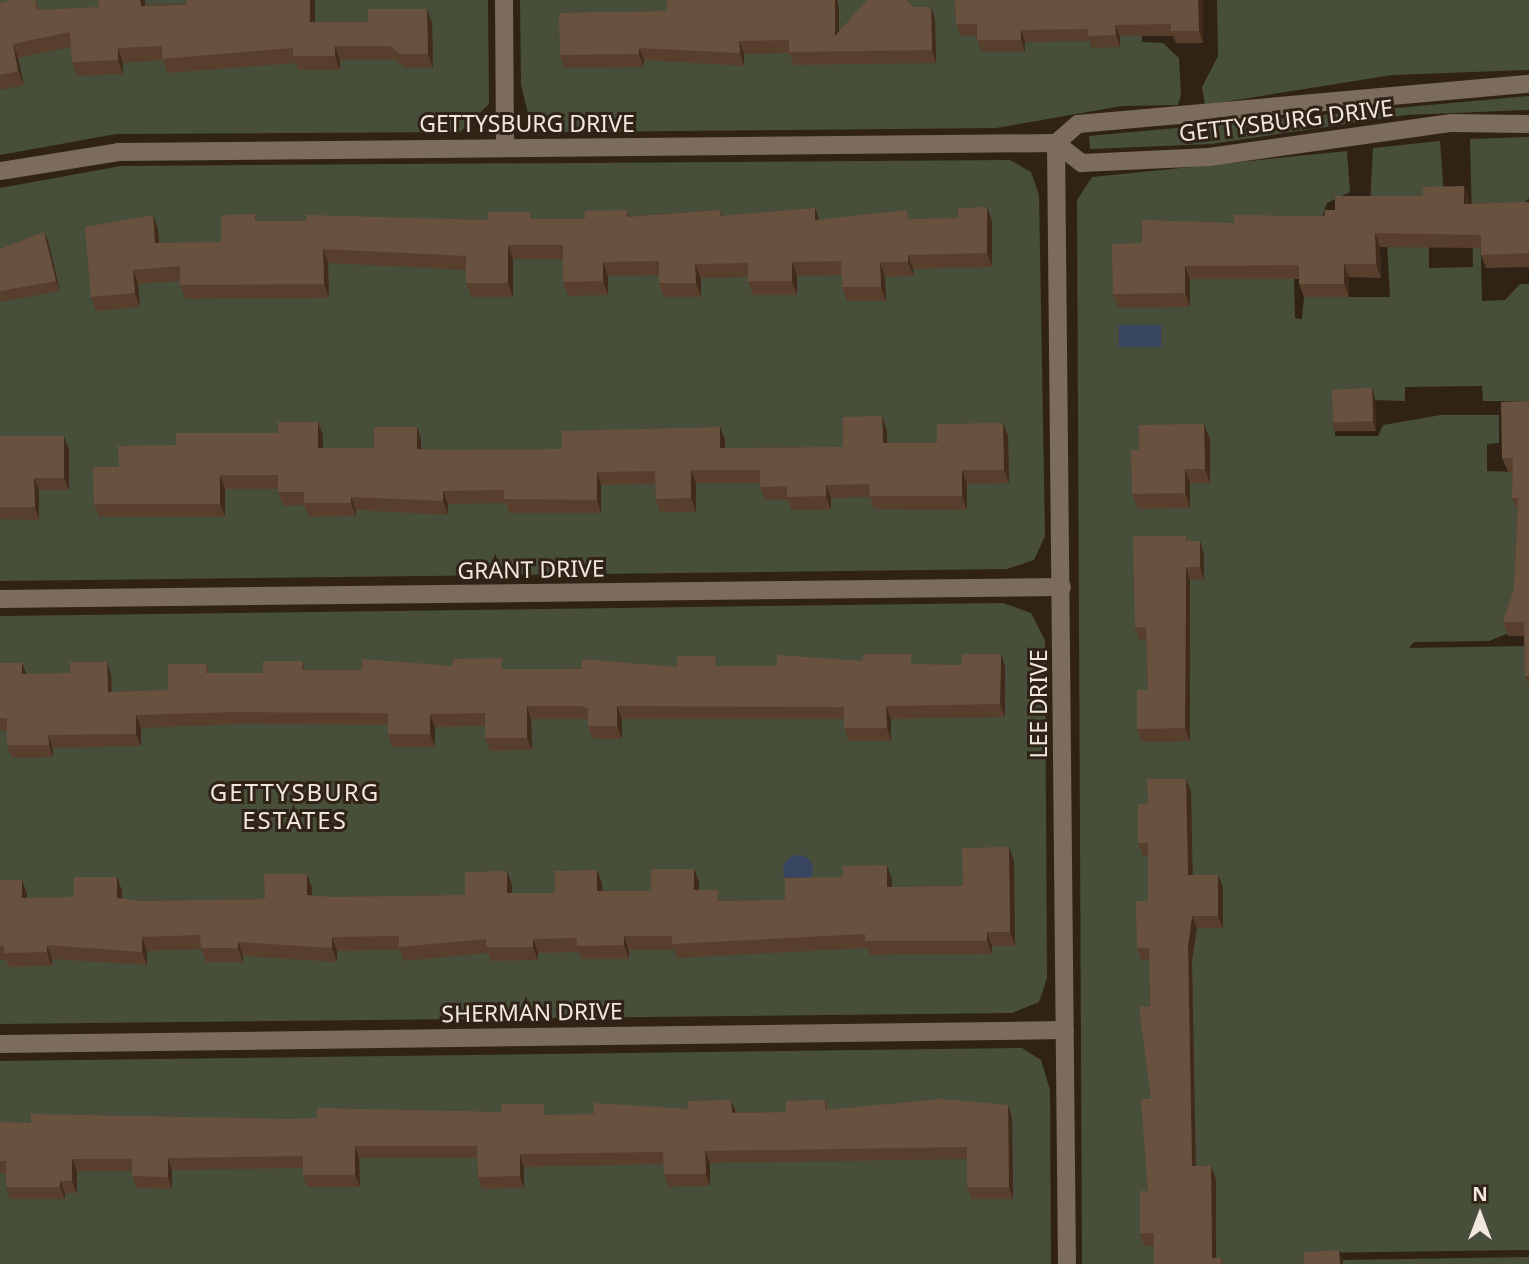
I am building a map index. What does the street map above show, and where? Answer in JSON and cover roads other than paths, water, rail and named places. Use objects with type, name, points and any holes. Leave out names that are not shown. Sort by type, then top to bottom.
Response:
[{"type":"street","points":[[504,0],[505,147]]},
{"type":"street","name":"GETTYSBURG DRIVE","points":[[1056,143],[1078,124],[1529,84]]},
{"type":"street","name":"GETTYSBURG DRIVE","points":[[0,171],[118,152],[505,147],[1056,143],[1082,163],[1209,157],[1452,123],[1529,124]]},
{"type":"street","name":"LEE DRIVE","points":[[1056,143],[1067,1264]]},
{"type":"street","name":"GRANT DRIVE","points":[[0,599],[1062,587]]},
{"type":"street","name":"SHERMAN DRIVE","points":[[0,1044],[1065,1030]]},
{"type":"water","points":[[1119,325],[1161,325],[1161,347],[1119,347]]},
{"type":"water","points":[[798,855],[809,859],[813,870],[809,881],[798,885],[787,881],[783,870],[787,859]]},
{"type":"district","name":"GETTYSBURG ESTATES","points":[[295,806]]}]
